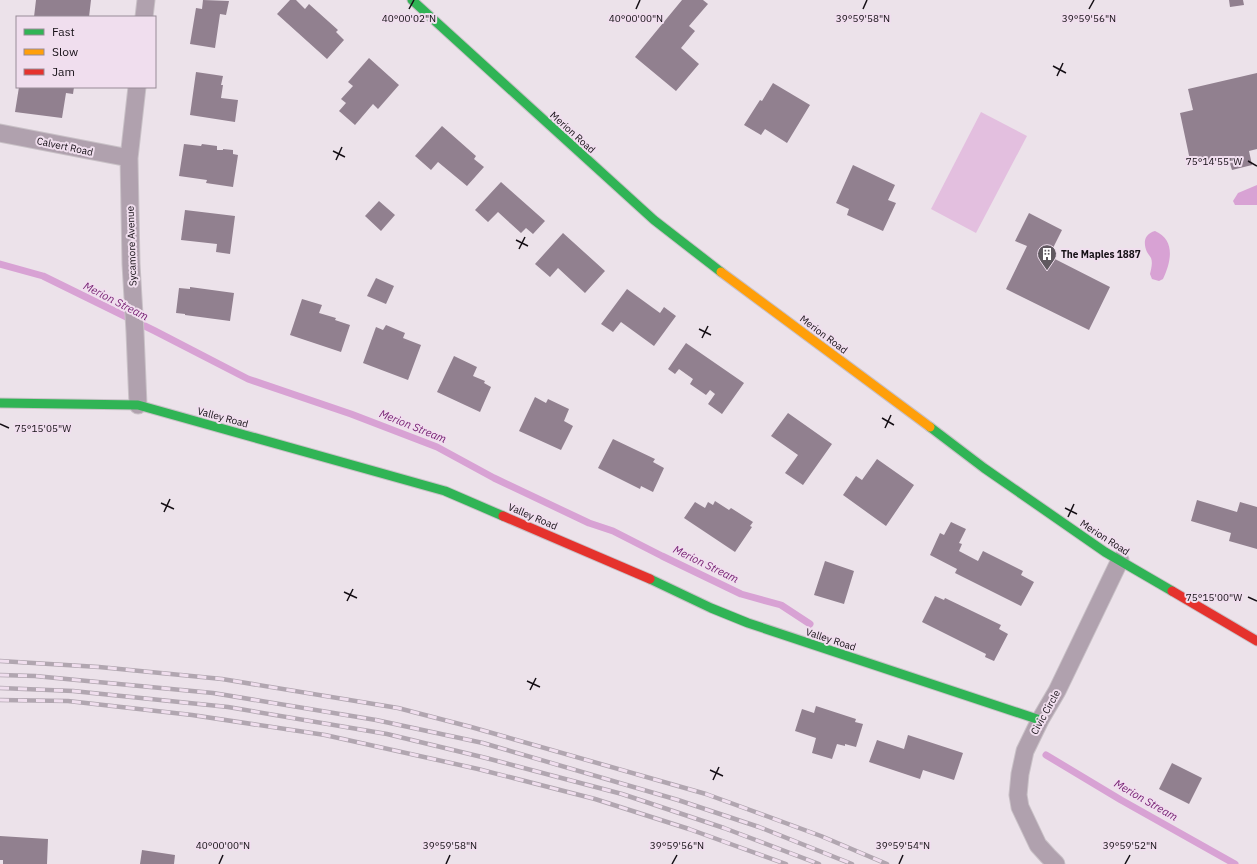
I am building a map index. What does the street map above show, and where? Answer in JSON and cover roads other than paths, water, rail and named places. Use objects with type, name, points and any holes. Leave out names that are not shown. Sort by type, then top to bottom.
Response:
[{"type":"street","points":[[144,16],[146,0]]},
{"type":"street","name":"Merion Road","points":[[412,0],[666,230],[984,468],[1105,552],[1257,641]]},
{"type":"street","name":"Sycamore Avenue","points":[[137,88],[129,158],[138,405]]},
{"type":"street","name":"Calvert Road","points":[[0,133],[129,158]]},
{"type":"street","name":"Valley Road","points":[[0,403],[138,405],[445,491],[589,552],[662,584],[711,608],[748,623],[1040,720]]},
{"type":"street","name":"Civic Circle","points":[[1056,864],[1038,845],[1020,807],[1018,795],[1020,774],[1025,751],[1040,720],[1057,691],[1120,560]]},
{"type":"waterway","name":"Merion Stream","points":[[0,264],[43,276],[248,379],[351,414],[437,447],[494,478],[589,523],[613,531],[741,594],[781,605],[810,624]]},
{"type":"waterway","name":"Merion Stream","points":[[1046,755],[1121,800],[1235,864]]},
{"type":"railway","points":[[0,661],[99,667],[222,679],[398,708],[471,727],[706,794],[821,836],[887,864]]},
{"type":"railway","points":[[0,675],[35,676],[213,693],[376,720],[483,743],[678,800],[759,827],[852,864]]},
{"type":"railway","points":[[0,688],[73,691],[228,707],[387,734],[486,758],[622,794],[724,828],[819,864]]},
{"type":"railway","points":[[0,700],[68,701],[192,715],[325,735],[478,769],[595,799],[689,829],[786,864]]},
{"type":"place","name":"The Maples 1887","points":[[1047,271]]}]
